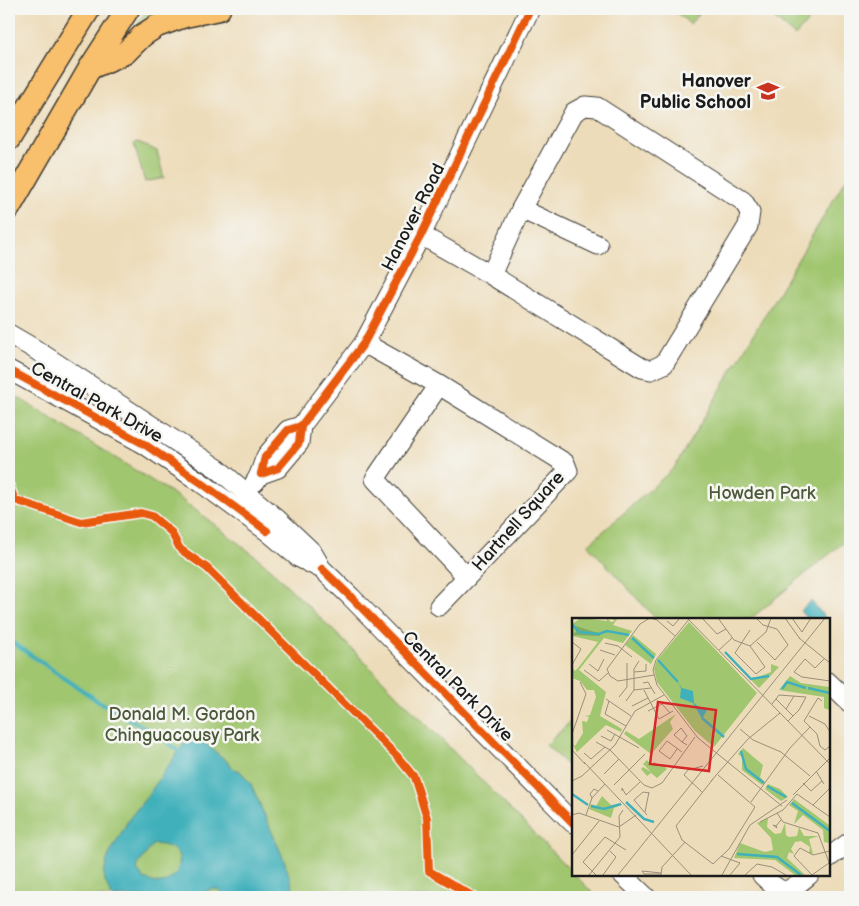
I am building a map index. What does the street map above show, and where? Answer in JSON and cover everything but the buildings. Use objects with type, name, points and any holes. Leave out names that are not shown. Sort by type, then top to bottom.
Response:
[{"type":"main road","points":[[9,139],[89,9]]},
{"type":"main road","points":[[9,208],[90,68],[128,9]]},
{"type":"main road","points":[[90,68],[125,53],[143,35],[157,26],[185,16],[219,9]]},
{"type":"street","name":"Hanover Road","points":[[242,501],[261,474],[278,468],[298,443],[301,426],[364,343],[421,235],[530,9]]},
{"type":"street","points":[[421,235],[491,275],[642,368],[652,370],[664,364],[748,226],[750,212],[743,201],[597,107],[585,106],[574,112],[521,208],[491,275]]},
{"type":"street","points":[[521,208],[598,245]]},
{"type":"street","name":"Central Park Drive","points":[[9,334],[218,469],[242,501],[298,557],[322,570],[351,596],[572,822]]},
{"type":"street","name":"Hartnell Square","points":[[364,343],[439,385],[565,464],[568,471],[439,606]]},
{"type":"street","name":"Central Park Drive","points":[[9,370],[144,444],[242,501]]},
{"type":"street","name":"Hartnell Square","points":[[439,385],[375,479],[467,577]]},
{"type":"street","points":[[829,683],[850,703]]},
{"type":"street","points":[[829,857],[850,842]]},
{"type":"street","points":[[625,876],[646,897]]},
{"type":"street","points":[[763,876],[775,888],[785,891],[792,889],[808,876]]},
{"type":"green space","points":[[147,9],[192,9],[133,32]]},
{"type":"green space","points":[[672,9],[703,9],[690,24]]},
{"type":"green space","points":[[763,9],[819,9],[795,36]]},
{"type":"green space","points":[[138,142],[157,151],[164,178],[145,182],[134,144]]},
{"type":"green space","name":"Howden Park","points":[[850,172],[850,537],[751,618],[655,618],[588,545],[674,468]]},
{"type":"green space","name":"Donald M. Gordon Chinguacousy Park","points":[[9,392],[175,495],[264,563],[354,651],[572,872],[572,876],[576,876],[597,897],[9,897]]},
{"type":"green space","points":[[572,720],[572,767],[570,768],[546,745]]},
{"type":"water","points":[[811,601],[825,618],[806,618],[800,611]]},
{"type":"water","points":[[199,741],[207,745],[234,769],[240,771],[251,784],[284,860],[296,897],[226,897],[219,890],[212,889],[189,897],[112,897],[105,881],[104,873],[108,857],[129,819],[183,745]],"holes":[[[153,844],[166,846],[175,850],[178,854],[179,865],[177,872],[163,883],[154,883],[144,879],[137,870],[138,865]]]},
{"type":"waterway","points":[[9,640],[95,699],[154,733],[179,751],[181,755]]},
{"type":"cycle path","points":[[261,474],[278,468],[299,443],[301,426],[364,343],[421,235],[530,9]]},
{"type":"cycle path","points":[[9,370],[144,444],[267,531]]},
{"type":"cycle path","points":[[261,474],[265,457],[288,430],[301,426]]},
{"type":"cycle path","points":[[9,485],[15,500],[81,522],[141,513],[152,516],[171,532],[180,549],[207,568],[397,756],[414,777],[427,818],[429,871],[474,897]]},
{"type":"cycle path","points":[[322,569],[572,822]]},
{"type":"place","name":"Hanover Public School","points":[[768,91]]}]
